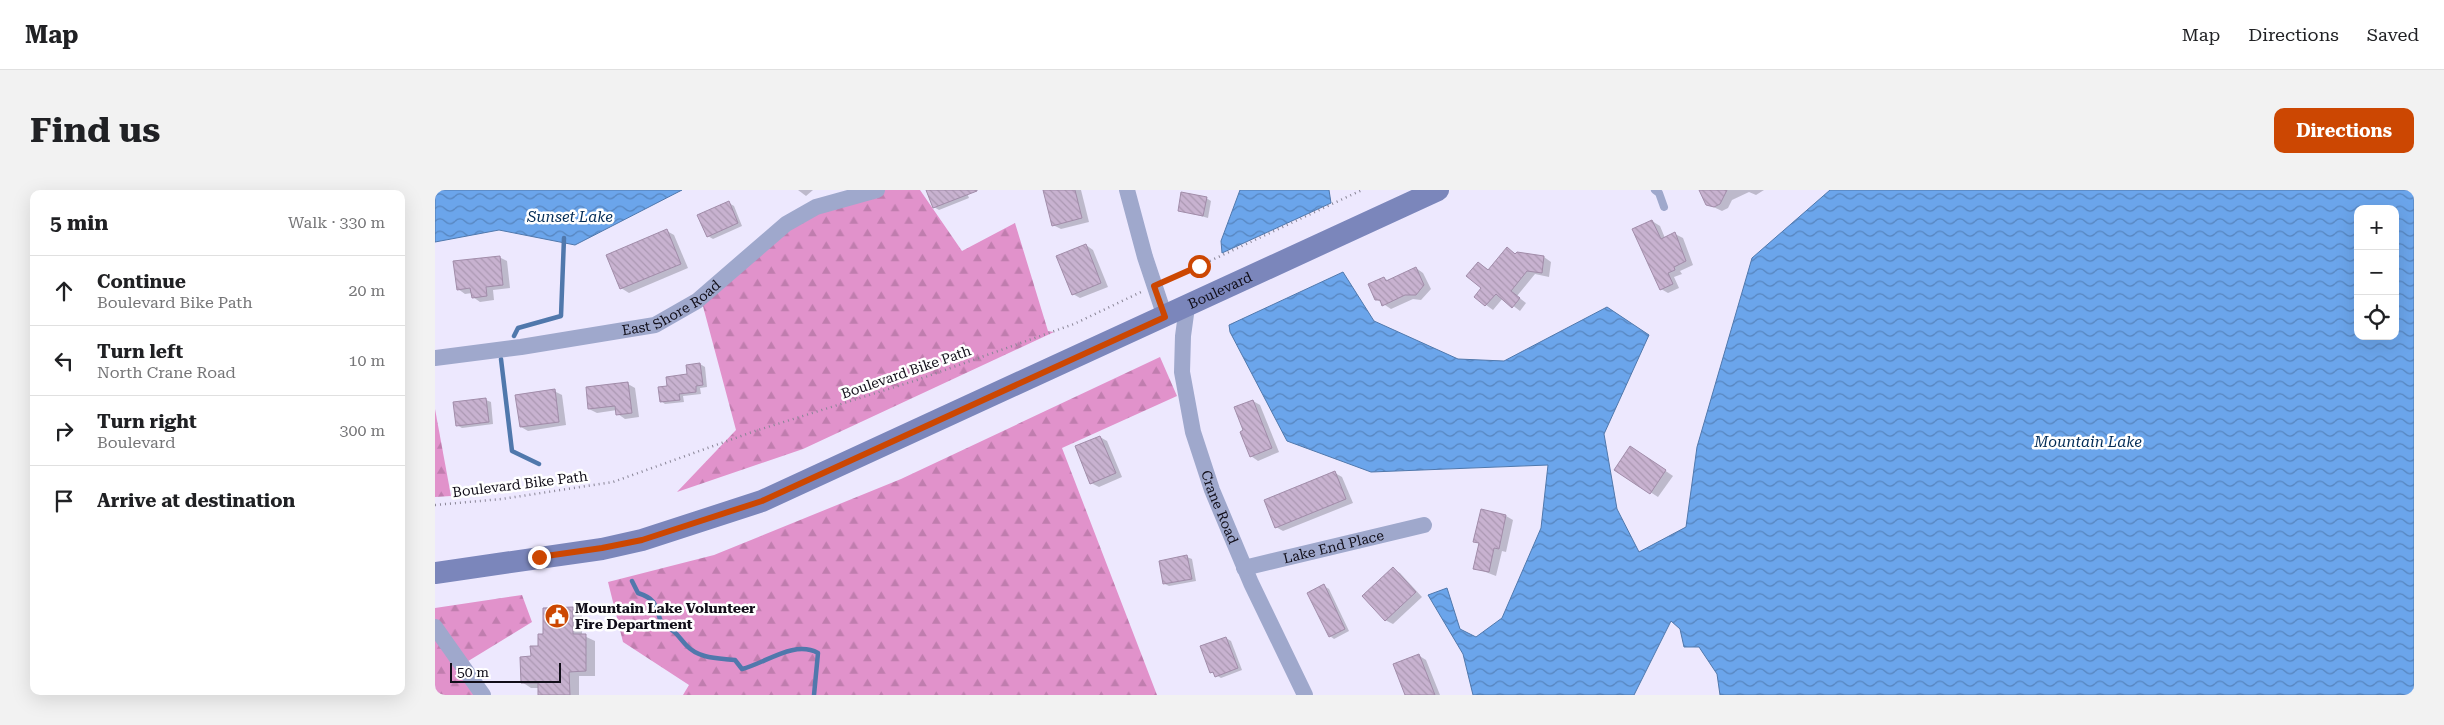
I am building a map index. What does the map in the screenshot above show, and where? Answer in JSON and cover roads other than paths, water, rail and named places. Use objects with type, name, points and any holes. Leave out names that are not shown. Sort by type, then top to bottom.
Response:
[{"type":"main road","name":"Boulevard","points":[[435,573],[626,543],[682,528],[762,501],[1438,190]]},
{"type":"street","name":"East Shore Road","points":[[435,358],[521,347],[655,325],[697,301],[786,224],[816,207],[877,190]]},
{"type":"street","points":[[1127,190],[1154,286],[1165,317]]},
{"type":"street","name":"Crane Road","points":[[1187,307],[1183,336],[1182,372],[1193,432],[1212,490],[1244,568],[1305,695]]},
{"type":"street","name":"Lake End Place","points":[[1244,568],[1424,525]]},
{"type":"street","points":[[435,627],[483,695]]},
{"type":"lane","points":[[1655,190],[1659,193],[1664,207]]},
{"type":"water","name":"Sunset Lake","points":[[435,190],[682,190],[575,245],[499,230],[435,242]]},
{"type":"water","points":[[1240,190],[1329,190],[1331,203],[1222,253],[1221,241]]},
{"type":"water","name":"Mountain Lake","points":[[1830,190],[2414,190],[2414,695],[1720,695],[1717,674],[1699,647],[1684,647],[1680,629],[1671,621],[1634,695],[1473,695],[1463,654],[1428,595],[1447,588],[1460,629],[1476,637],[1502,618],[1541,528],[1548,465],[1371,472],[1287,441],[1230,332],[1229,325],[1343,272],[1374,321],[1458,359],[1504,361],[1607,307],[1649,335],[1604,434],[1617,509],[1639,552],[1686,527],[1697,447],[1752,258]]},
{"type":"waterway","points":[[514,336],[518,328],[561,316],[564,238]]},
{"type":"waterway","points":[[501,359],[512,451],[539,464]]},
{"type":"waterway","points":[[632,581],[638,593],[653,601],[662,625],[673,631],[691,650],[697,653],[715,658],[735,660],[742,669],[780,654],[799,649],[818,653],[814,695]]},
{"type":"place","name":"Mountain Lake Volunteer Fire Department","points":[[557,616]]}]
